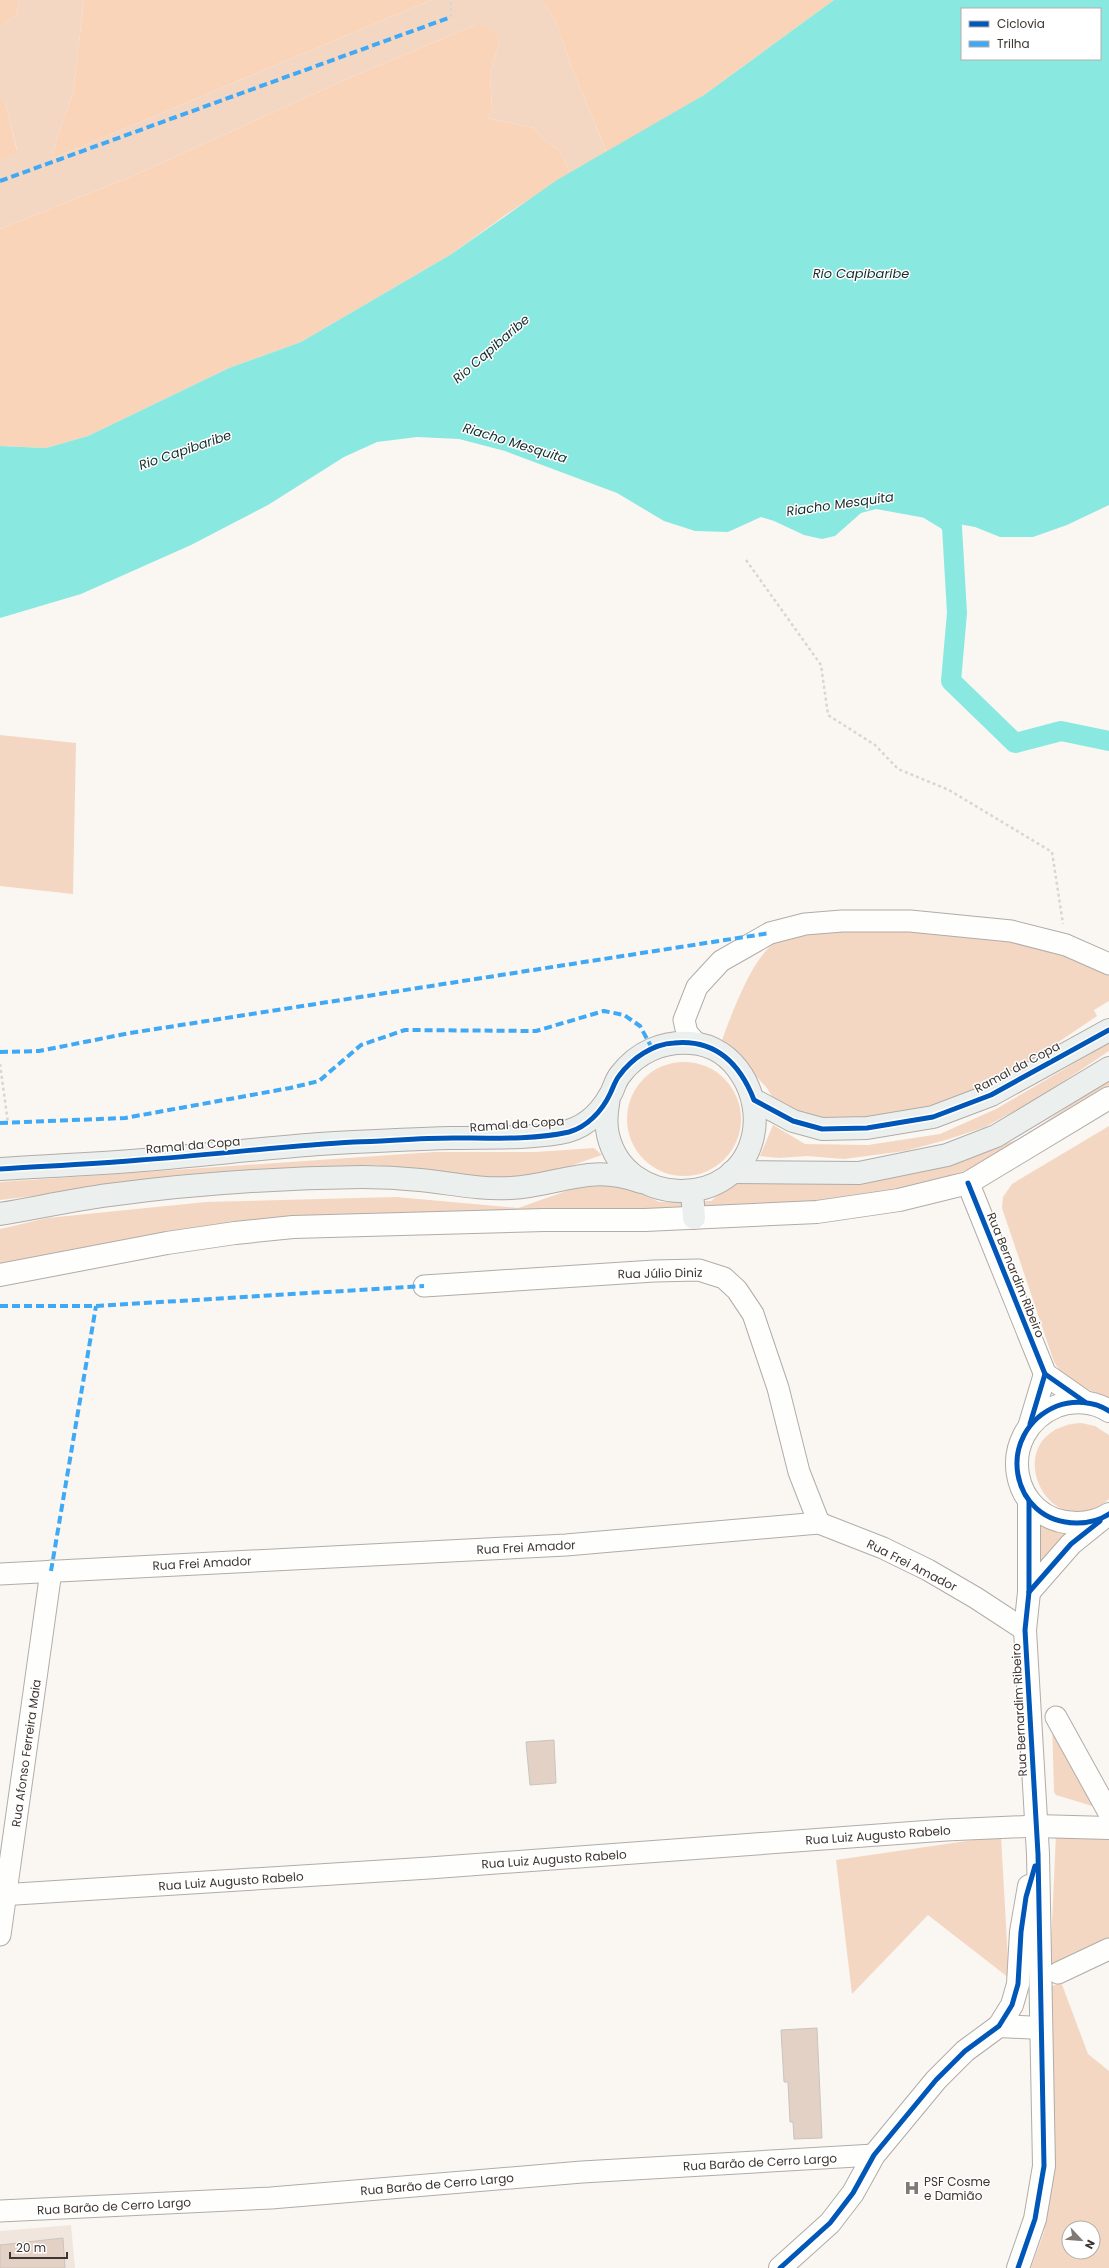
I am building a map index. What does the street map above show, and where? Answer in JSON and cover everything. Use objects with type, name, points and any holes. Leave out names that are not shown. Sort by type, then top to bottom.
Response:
[{"type":"main road","name":"Ramal da Copa","points":[[0,1169],[140,1160],[330,1144],[554,1134],[582,1127],[594,1116],[609,1097],[618,1077],[633,1060],[646,1052],[673,1043],[696,1043],[716,1050],[733,1063],[746,1080],[754,1100],[793,1121],[822,1129],[867,1128],[933,1117],[991,1095],[1107,1030]]},
{"type":"main road","points":[[732,1172],[859,1173],[947,1155],[996,1136],[1109,1068]]},
{"type":"main road","points":[[609,1097],[606,1117],[608,1136],[616,1155],[630,1173],[648,1185]]},
{"type":"main road","points":[[0,1214],[108,1195],[223,1183],[363,1177],[510,1188],[588,1174],[609,1174],[629,1178],[670,1192],[692,1192],[713,1185],[732,1172],[744,1157],[753,1139],[756,1120],[754,1100]]},
{"type":"main road","points":[[692,1192],[694,1218]]},
{"type":"street","points":[[696,1043],[687,1033],[684,1020],[697,987],[721,961],[770,933],[812,923],[842,921],[910,921],[1011,931],[1066,945],[1109,964]]},
{"type":"street","points":[[0,1275],[166,1243],[235,1233],[293,1227],[694,1218],[817,1212],[898,1200],[968,1183],[1109,1098]]},
{"type":"street","name":"Rua Bernardim Ribeiro","points":[[968,1183],[1045,1374]]},
{"type":"street","name":"Rua Júlio Diniz","points":[[424,1286],[654,1271],[699,1270],[724,1278],[737,1290],[753,1314],[778,1388],[799,1472],[819,1523]]},
{"type":"street","points":[[1107,1516],[1085,1523],[1064,1523],[1045,1515],[1029,1501],[1019,1483],[1016,1463],[1020,1443],[1030,1424],[1045,1374],[1085,1402],[1109,1412]]},
{"type":"street","points":[[1030,1424],[1046,1411],[1065,1403],[1085,1402]]},
{"type":"street","name":"Rua Bernardim Ribeiro","points":[[1018,2268],[1035,2219],[1044,2166],[1040,2028],[1038,1854],[1025,1630],[1029,1592],[1029,1501]]},
{"type":"street","points":[[1029,1592],[1071,1544],[1107,1516]]},
{"type":"street","name":"Rua Frei Amador","points":[[0,1574],[566,1545],[819,1523],[883,1548],[928,1570],[976,1598],[1025,1630]]},
{"type":"street","name":"Rua Afonso Ferreira Maia","points":[[0,1935],[3,1895],[51,1571]]},
{"type":"street","points":[[1056,1718],[1109,1813]]},
{"type":"street","name":"Rua Luiz Augusto Rabelo","points":[[3,1895],[429,1868],[946,1830],[1036,1826],[1109,1828]]},
{"type":"street","points":[[780,2268],[830,2223],[854,2193],[874,2155],[936,2080],[965,2051],[999,2026],[1012,2005],[1018,1984],[1021,1932],[1026,1897],[1038,1854]]},
{"type":"street","points":[[1058,1973],[1109,1949]]},
{"type":"street","points":[[999,2026],[1040,2028]]},
{"type":"street","name":"Rua Barão de Cerro Largo","points":[[0,2211],[270,2198],[582,2172],[874,2155]]},
{"type":"path","points":[[451,0],[451,17]]},
{"type":"path","points":[[746,560],[821,665],[828,715],[874,745],[898,769],[949,790],[1052,852],[1066,945]]},
{"type":"path","points":[[0,1064],[8,1123]]},
{"type":"shaded area","points":[[0,0],[19,0],[16,15],[0,28]]},
{"type":"shaded area","points":[[19,0],[84,0],[73,93],[57,138],[52,159],[431,0],[541,0],[555,19],[569,60],[607,153],[570,173],[560,151],[543,139],[534,128],[487,118],[492,110],[490,73],[500,41],[475,25],[338,83],[133,176],[0,229],[0,162],[17,150],[5,101],[0,97],[0,28],[16,15]]},
{"type":"shaded area","points":[[84,0],[431,0],[52,159],[57,138],[73,93]]},
{"type":"shaded area","points":[[541,0],[834,0],[704,95],[607,153],[569,60],[555,19]]},
{"type":"shaded area","points":[[475,25],[488,26],[500,41],[490,73],[492,110],[487,118],[534,128],[543,139],[560,151],[570,173],[507,214],[450,255],[301,342],[229,368],[88,436],[46,448],[0,446],[0,229],[133,176],[338,83]]},
{"type":"shaded area","points":[[0,97],[5,101],[17,151],[0,162]]},
{"type":"shaded area","points":[[0,735],[76,743],[73,894],[0,886]]},
{"type":"shaded area","points":[[853,929],[901,929],[993,938],[1073,956],[1109,973],[1109,1001],[1094,1010],[1097,1016],[1014,1072],[953,1101],[899,1114],[852,1119],[811,1117],[775,1102],[767,1088],[722,1040],[743,988],[757,962],[773,944],[783,938],[798,934]]},
{"type":"shaded area","points":[[1109,1043],[1109,1051],[1040,1097],[985,1127],[946,1140],[905,1151],[844,1159],[807,1156],[779,1158],[760,1156],[773,1125],[805,1144],[868,1145],[940,1134],[996,1109]]},
{"type":"shaded area","points":[[684,1062],[695,1063],[706,1067],[716,1072],[724,1079],[731,1087],[736,1097],[740,1108],[740,1130],[736,1141],[731,1151],[724,1159],[716,1166],[706,1171],[695,1175],[684,1176],[673,1175],[662,1171],[652,1166],[644,1159],[637,1151],[632,1141],[628,1130],[627,1119],[628,1108],[632,1097],[637,1087],[644,1079],[652,1072],[662,1067],[673,1063]]},
{"type":"shaded area","points":[[1109,1080],[1109,1088],[985,1164],[911,1188],[809,1207],[473,1217],[0,1269],[0,1229],[47,1218],[206,1202],[396,1197],[518,1208],[575,1188],[623,1184],[659,1202],[711,1201],[735,1180],[790,1183],[892,1178],[1017,1140]]},
{"type":"shaded area","points":[[1109,1126],[1109,1398],[1071,1381],[1059,1370],[1054,1362],[1002,1208],[1003,1197],[1012,1184]]},
{"type":"shaded area","points":[[594,1148],[602,1155],[541,1176],[494,1181],[376,1165],[98,1188],[0,1200],[0,1182],[434,1152],[536,1152]]},
{"type":"shaded area","points":[[1081,1423],[1095,1426],[1109,1435],[1109,1499],[1086,1511],[1065,1510],[1049,1500],[1038,1483],[1035,1464],[1040,1445],[1055,1430]]},
{"type":"shaded area","points":[[1032,1507],[1084,1525],[1032,1586]]},
{"type":"shaded area","points":[[1052,1720],[1058,1728],[1070,1764],[1099,1808],[1056,1795],[1054,1792]]},
{"type":"shaded area","points":[[1056,1834],[1109,1839],[1109,1939],[1055,1967],[1050,1967]]},
{"type":"shaded area","points":[[1001,1836],[1009,1978],[928,1915],[852,1994],[836,1860]]},
{"type":"shaded area","points":[[1061,1982],[1088,2054],[1109,2071],[1109,2268],[1031,2268],[1044,2232],[1053,2174],[1054,2110],[1050,1987]]},
{"type":"shaded area","points":[[71,2225],[75,2268],[0,2268],[0,2231]]},
{"type":"water","name":"Rio Capibaribe","points":[[834,0],[1109,0],[1109,505],[1067,525],[1033,537],[1000,537],[975,527],[876,509],[861,513],[835,536],[822,539],[804,535],[774,521],[761,517],[728,532],[695,531],[664,521],[617,493],[505,451],[459,439],[417,437],[377,442],[344,457],[268,505],[191,545],[81,594],[0,618],[0,446],[46,448],[88,436],[229,368],[301,342],[450,255],[557,180],[704,95]]},
{"type":"building","points":[[554,1740],[556,1783],[530,1785],[526,1742]]},
{"type":"building","points":[[817,2028],[822,2138],[794,2139],[793,2122],[790,2122],[788,2082],[784,2082],[781,2030]]},
{"type":"building","points":[[63,2238],[65,2268],[0,2268],[0,2245]]},
{"type":"waterway","name":"Riacho Mesquita","points":[[925,507],[948,521],[952,527],[957,613],[951,681],[1015,743],[1061,731],[1109,741]]},
{"type":"marked path","points":[[0,181],[451,17]]},
{"type":"marked path","points":[[0,1052],[39,1051],[130,1033],[770,933]]},
{"type":"marked path","points":[[0,1123],[125,1118],[290,1088],[319,1081],[361,1045],[405,1030],[536,1031],[604,1011],[624,1015],[640,1026],[652,1048]]},
{"type":"marked path","points":[[0,1306],[96,1306],[424,1286]]},
{"type":"marked path","points":[[51,1571],[96,1306]]},
{"type":"cycle path","points":[[0,1169],[194,1156],[354,1142],[441,1138],[511,1138],[555,1135],[576,1130],[593,1118],[607,1100],[619,1076],[630,1063],[651,1049],[674,1043],[702,1045],[724,1056],[742,1075],[754,1100],[793,1121],[822,1129],[867,1128],[933,1117],[991,1095],[1109,1030]]},
{"type":"cycle path","points":[[968,1183],[1045,1374],[1085,1402]]},
{"type":"cycle path","points":[[1030,1424],[1045,1374]]},
{"type":"cycle path","points":[[1109,1411],[1097,1405],[1083,1402],[1057,1406],[1037,1418],[1024,1435],[1018,1454],[1018,1474],[1024,1493],[1036,1508],[1054,1519],[1077,1523],[1094,1521],[1109,1514]]},
{"type":"cycle path","points":[[1018,2268],[1035,2219],[1044,2166],[1038,1854],[1025,1630],[1029,1592],[1029,1501]]},
{"type":"cycle path","points":[[1029,1592],[1071,1544],[1100,1521]]},
{"type":"cycle path","points":[[780,2268],[830,2223],[853,2193],[874,2155],[936,2080],[965,2051],[999,2026],[1012,2005],[1018,1984],[1021,1932],[1026,1897],[1035,1866]]},
{"type":"place","name":"PSF Cosme e Damião","points":[[912,2188]]}]
